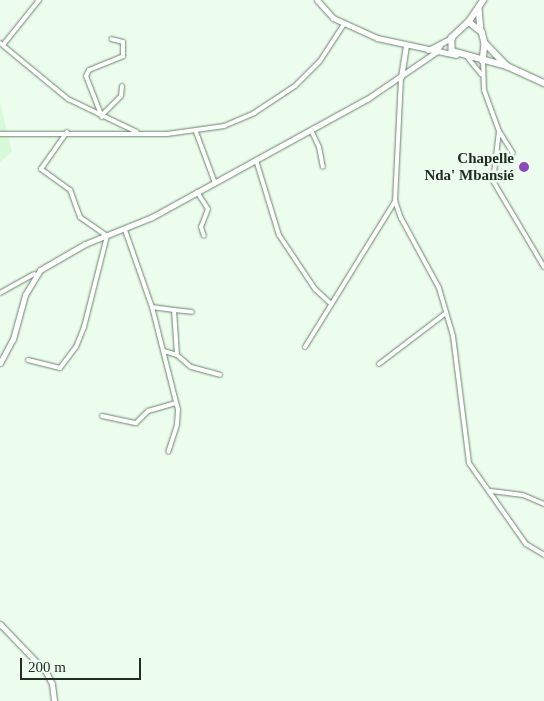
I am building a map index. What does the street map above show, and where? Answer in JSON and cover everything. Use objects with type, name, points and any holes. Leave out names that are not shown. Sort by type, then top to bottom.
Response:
[{"type":"main road","points":[[484,0],[469,22],[452,38],[450,48],[456,55],[507,66],[544,83]]},
{"type":"main road","points":[[479,8],[485,43],[483,61]]},
{"type":"main road","points":[[469,22],[482,32]]},
{"type":"main road","points":[[485,43],[507,66]]},
{"type":"street","points":[[39,0],[2,44],[68,100],[140,133]]},
{"type":"street","points":[[316,0],[326,12],[344,24],[406,46],[456,55]]},
{"type":"street","points":[[0,134],[196,132],[234,122],[277,100],[320,61],[344,24]]},
{"type":"street","points":[[428,50],[452,38]]},
{"type":"street","points":[[102,116],[86,76],[89,70],[124,56],[123,42],[111,39]]},
{"type":"street","points":[[0,293],[78,248],[125,230],[311,130],[401,77],[436,52],[440,45]]},
{"type":"street","points":[[406,46],[401,77],[395,201],[401,218],[439,288],[446,313],[457,356],[466,455],[482,484],[491,491],[526,544],[544,555]]},
{"type":"street","points":[[468,58],[481,74],[499,131],[513,154]]},
{"type":"street","points":[[481,74],[483,61]]},
{"type":"street","points":[[102,116],[123,94],[122,86]]},
{"type":"street","points":[[311,130],[319,147],[323,167]]},
{"type":"street","points":[[499,131],[493,181],[544,267]]},
{"type":"street","points":[[67,132],[41,168],[70,190],[80,217],[107,236]]},
{"type":"street","points":[[196,132],[214,183]]},
{"type":"street","points":[[256,160],[279,235],[315,289],[330,303]]},
{"type":"street","points":[[197,192],[208,209],[201,228],[204,236]]},
{"type":"street","points":[[305,347],[330,303],[367,250],[395,201]]},
{"type":"street","points":[[125,230],[152,306],[176,403],[178,418],[168,452]]},
{"type":"street","points":[[28,360],[57,369],[76,347],[84,327],[107,236]]},
{"type":"street","points":[[0,363],[13,339],[21,306],[34,274]]},
{"type":"street","points":[[152,306],[192,312]]},
{"type":"street","points":[[174,310],[177,355]]},
{"type":"street","points":[[379,364],[446,313]]},
{"type":"street","points":[[164,352],[177,355],[191,367],[220,374]]},
{"type":"street","points":[[102,416],[136,423],[148,411],[176,403]]},
{"type":"street","points":[[491,491],[523,496],[544,504]]},
{"type":"street","points":[[0,624],[46,672],[52,684],[54,701]]},
{"type":"shaded area","points":[[0,102],[12,152],[0,162]]},
{"type":"place","name":"Chapelle Nda' Mbansié","points":[[524,167]]}]
